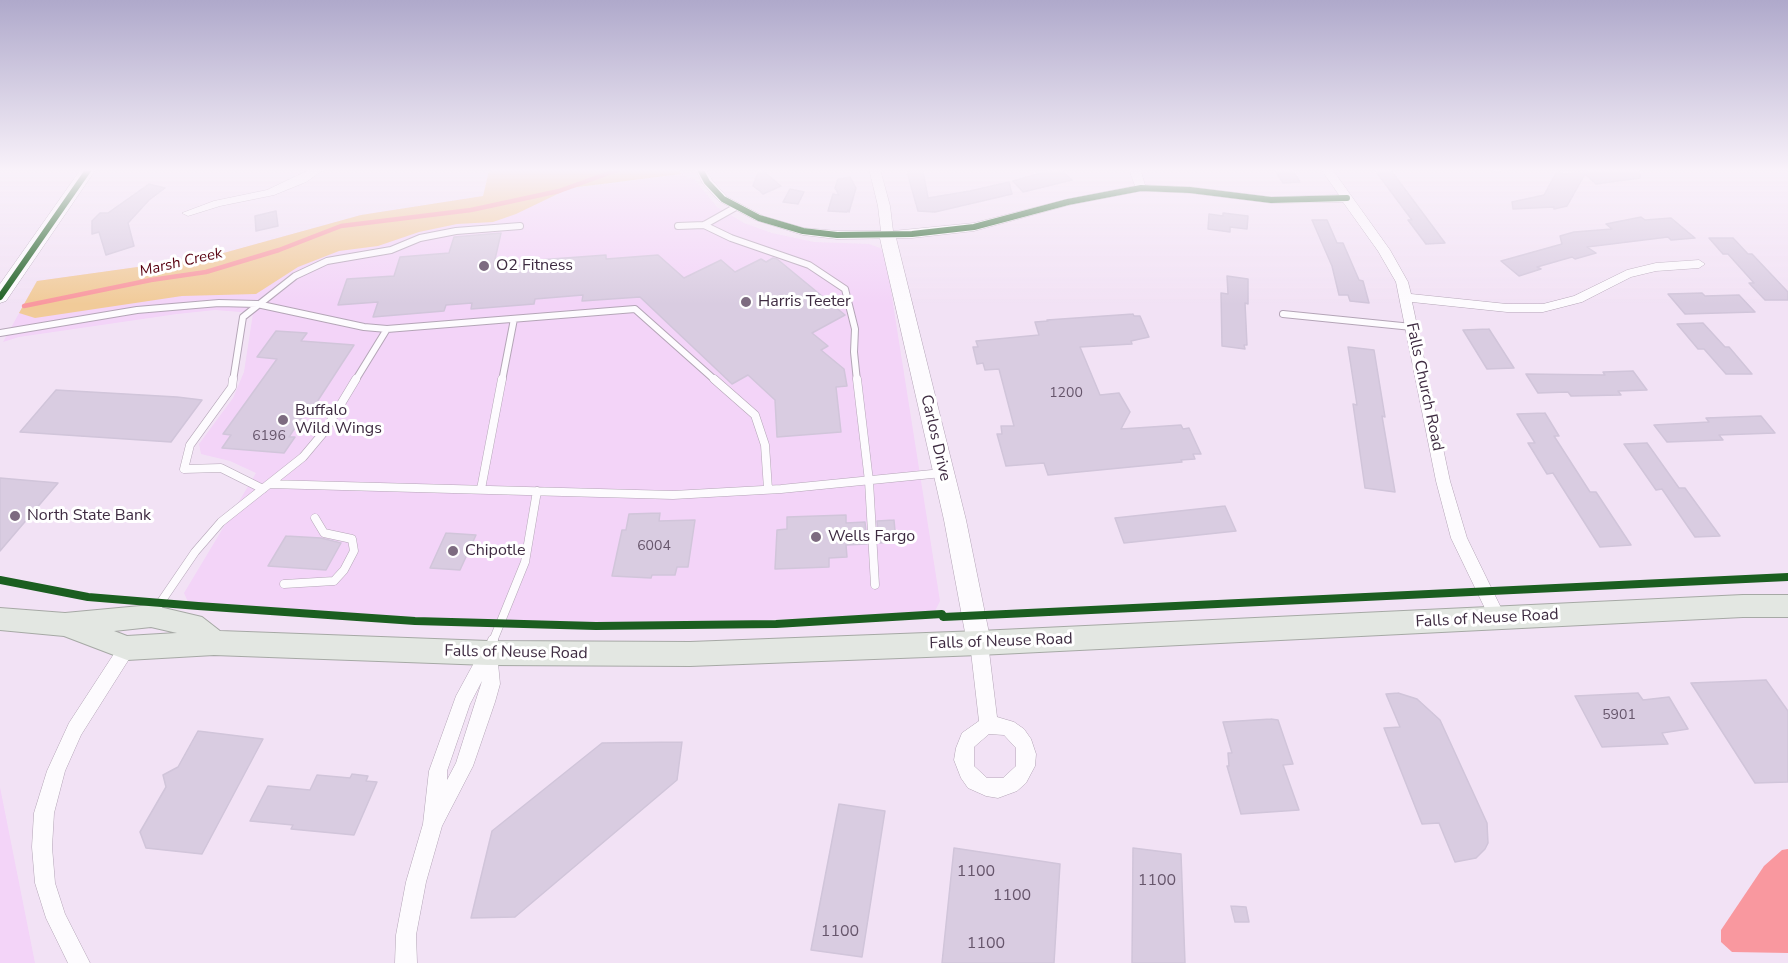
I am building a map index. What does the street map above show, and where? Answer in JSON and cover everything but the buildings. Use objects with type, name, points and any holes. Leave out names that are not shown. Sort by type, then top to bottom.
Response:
[{"type":"main road","name":"Falls of Neuse Road","points":[[65,625],[128,648],[214,643],[488,653],[690,654],[979,643],[1743,606],[1788,606]]},
{"type":"main road","name":"Falls of Neuse Road","points":[[0,619],[65,625],[151,616],[192,625],[214,643]]},
{"type":"street","points":[[0,297],[58,214]]},
{"type":"street","points":[[751,214],[773,224],[803,231],[837,235],[912,234],[974,227],[1023,214]]},
{"type":"street","points":[[885,214],[887,234]]},
{"type":"street","name":"Falls Church Road","points":[[1358,214],[1384,250],[1402,282],[1443,481],[1459,538],[1498,618]]},
{"type":"street","name":"Carlos Drive","points":[[887,234],[943,473],[979,643]]},
{"type":"street","points":[[1405,297],[1507,308],[1543,308],[1578,299],[1627,274],[1656,267],[1699,264]]},
{"type":"street","points":[[979,643],[989,726]]},
{"type":"street","points":[[79,963],[56,918],[45,883],[42,847],[44,813],[56,771],[75,729],[128,648]]},
{"type":"street","points":[[406,963],[406,935],[416,882],[433,824],[464,766],[486,702],[491,684],[488,653]]},
{"type":"lane","points":[[678,226],[704,225],[724,214]]},
{"type":"lane","points":[[704,225],[731,238],[808,265],[845,289],[855,329],[854,352],[869,481],[874,585]]},
{"type":"lane","points":[[520,226],[456,231],[420,238],[391,250],[327,261],[295,276],[243,317],[232,387],[190,445],[184,469],[221,468],[266,487],[481,489],[662,495],[768,489],[943,473]]},
{"type":"lane","points":[[0,333],[137,310],[219,303],[260,305],[364,327],[387,329],[635,309],[755,415],[765,446],[768,489]]},
{"type":"lane","points":[[1283,314],[1412,327]]},
{"type":"lane","points":[[481,489],[514,319]]},
{"type":"lane","points":[[151,616],[195,552],[221,522],[303,457],[324,432],[387,329]]},
{"type":"lane","points":[[488,653],[525,562],[537,491]]},
{"type":"lane","points":[[284,584],[333,581],[344,570],[354,551],[352,539],[324,532],[315,518]]},
{"type":"shaded area","points":[[516,214],[493,222],[457,224],[419,232],[378,246],[339,251],[298,267],[256,294],[182,296],[35,318],[19,313],[37,281],[209,257],[361,215]]},
{"type":"shaded area","points":[[729,214],[744,223],[772,233],[814,242],[869,244],[880,248],[885,253],[940,601],[935,611],[717,622],[542,622],[389,616],[188,602],[184,593],[256,473],[230,461],[201,454],[199,444],[233,398],[244,372],[253,313],[215,310],[177,314],[19,337],[3,342],[37,281],[209,257],[361,215]]},
{"type":"shaded area","points":[[0,787],[35,963],[0,963]]},
{"type":"shaded area","points":[[1788,849],[1788,953],[1732,952],[1721,942],[1721,930],[1764,866],[1782,850]]},
{"type":"waterway","name":"Marsh Creek","points":[[24,306],[151,280],[206,272],[279,250],[341,226],[439,214]]},
{"type":"cycle path","points":[[0,297],[58,214]]},
{"type":"cycle path","points":[[751,214],[803,231],[837,235],[912,234],[974,227],[1023,214]]},
{"type":"cycle path","points":[[0,580],[88,597],[198,606],[415,621],[596,626],[776,624],[942,614],[943,617],[1788,577]]},
{"type":"place","name":"O2 Fitness","points":[[484,266]]},
{"type":"place","name":"Harris Teeter","points":[[746,302]]},
{"type":"place","name":"Buffalo Wild Wings","points":[[283,420]]},
{"type":"place","name":"North State Bank","points":[[15,516]]},
{"type":"place","name":"Wells Fargo","points":[[816,537]]},
{"type":"place","name":"Chipotle","points":[[453,551]]}]
